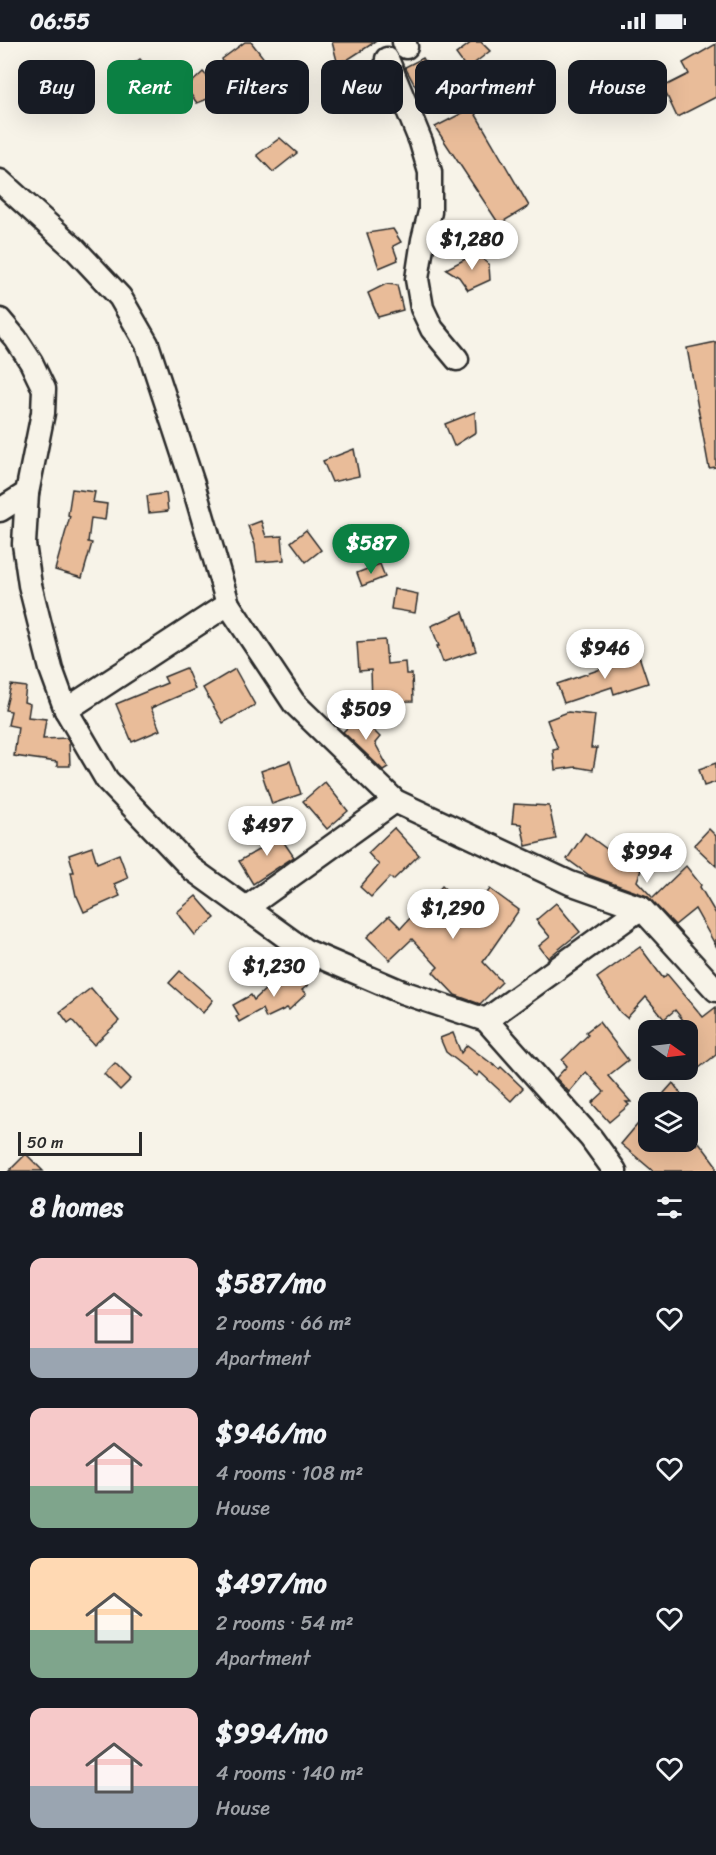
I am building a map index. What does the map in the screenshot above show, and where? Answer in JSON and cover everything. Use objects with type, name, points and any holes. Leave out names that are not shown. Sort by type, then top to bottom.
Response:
[{"type":"street","points":[[387,59],[421,142],[430,172],[430,212],[417,279],[422,308],[432,329],[457,359]]},
{"type":"street","points":[[0,181],[75,249],[120,297],[147,344],[190,474],[228,604],[294,704],[395,801],[570,883],[641,908],[716,990]]},
{"type":"street","points":[[0,320],[31,362],[44,389],[43,413],[27,493],[24,544],[30,585],[51,669],[66,711],[107,780],[192,869],[304,950],[402,992],[486,1020],[591,1138],[615,1171]]},
{"type":"street","points":[[0,510],[27,493]]},
{"type":"street","points":[[66,711],[228,604]]},
{"type":"street","points":[[246,908],[395,801]]},
{"type":"street","points":[[486,1020],[641,908]]},
{"type":"building","points":[[245,42],[251,42],[265,60],[222,60]]},
{"type":"building","points":[[332,42],[375,42],[347,60],[337,60]]},
{"type":"building","points":[[472,42],[481,42],[490,51],[478,60],[460,60],[456,54]]},
{"type":"building","points":[[716,44],[716,97],[677,117],[667,96],[667,85],[689,74],[683,63]]},
{"type":"building","points":[[415,62],[415,86],[405,67]]},
{"type":"building","points":[[203,72],[205,74],[205,100],[197,103],[193,98],[193,81]]},
{"type":"building","points":[[460,114],[475,114],[529,206],[499,224],[435,127]]},
{"type":"building","points":[[280,138],[297,153],[273,172],[257,155]]},
{"type":"building","points":[[393,229],[401,242],[393,246],[398,260],[379,268],[367,233]]},
{"type":"building","points":[[477,253],[489,265],[490,280],[468,290],[459,277],[446,269]]},
{"type":"building","points":[[386,284],[397,285],[403,310],[378,317],[368,293]]},
{"type":"building","points":[[716,342],[716,467],[709,468],[687,348]]},
{"type":"building","points":[[475,412],[476,432],[454,446],[445,424]]},
{"type":"building","points":[[354,449],[359,476],[332,482],[323,461]]},
{"type":"building","points":[[72,489],[95,492],[93,502],[107,504],[105,520],[91,518],[88,542],[92,543],[82,578],[55,570],[70,516],[68,515]]},
{"type":"building","points":[[166,493],[168,511],[149,513],[147,496]]},
{"type":"building","points":[[261,521],[266,537],[282,536],[284,560],[257,562],[255,545],[248,526]]},
{"type":"building","points":[[306,530],[321,550],[306,562],[291,542]]},
{"type":"building","points":[[380,564],[385,577],[362,586],[357,573]]},
{"type":"building","points":[[394,589],[418,594],[415,613],[391,609]]},
{"type":"building","points":[[463,612],[476,651],[443,662],[431,626]]},
{"type":"building","points":[[385,640],[387,664],[405,662],[406,674],[412,674],[413,701],[372,702],[371,670],[359,671],[357,642]]},
{"type":"building","points":[[639,656],[648,683],[614,694],[612,687],[564,703],[557,684]]},
{"type":"building","points":[[186,668],[195,689],[151,708],[160,730],[132,742],[116,704],[167,683],[164,677]]},
{"type":"building","points":[[235,669],[255,705],[223,723],[203,688]]},
{"type":"building","points":[[11,685],[26,687],[24,702],[30,704],[28,717],[46,719],[43,739],[67,738],[70,766],[57,766],[57,762],[14,756],[18,727],[8,725],[11,711],[5,710]]},
{"type":"building","points":[[568,712],[595,715],[591,748],[597,748],[593,770],[576,767],[555,770],[553,750],[558,749],[547,720]]},
{"type":"building","points":[[359,716],[380,737],[375,743],[388,767],[383,770],[343,732]]},
{"type":"building","points":[[290,761],[301,794],[272,804],[261,771]]},
{"type":"building","points":[[716,763],[716,782],[704,786],[699,769]]},
{"type":"building","points":[[325,782],[348,811],[327,829],[303,801]]},
{"type":"building","points":[[514,804],[549,806],[556,839],[526,846],[521,824],[512,823]]},
{"type":"building","points":[[274,828],[294,857],[253,884],[239,861],[267,845],[261,837]]},
{"type":"building","points":[[394,828],[419,855],[393,880],[390,877],[371,897],[360,887],[379,865],[368,853]]},
{"type":"building","points":[[709,829],[716,836],[716,866],[694,845]]},
{"type":"building","points":[[585,833],[612,853],[610,856],[641,870],[637,881],[653,898],[686,866],[701,885],[700,887],[716,914],[716,946],[695,909],[675,925],[647,896],[589,875],[567,859]]},
{"type":"building","points":[[92,847],[97,863],[119,854],[128,878],[114,884],[120,896],[84,912],[76,896],[71,872],[74,872],[69,855]]},
{"type":"building","points":[[442,886],[472,914],[490,889],[519,910],[483,962],[502,982],[480,1004],[455,995],[433,972],[438,967],[412,939],[390,960],[367,937],[389,916],[401,928]]},
{"type":"building","points":[[196,896],[215,918],[195,935],[177,912]]},
{"type":"building","points":[[556,903],[580,932],[548,958],[539,946],[550,937],[536,920]]},
{"type":"building","points":[[640,947],[663,978],[667,974],[703,1017],[716,1007],[716,1055],[699,1068],[698,1020],[683,1020],[675,1010],[664,1019],[646,997],[627,1018],[620,1012],[597,978]]},
{"type":"building","points":[[180,971],[213,1000],[203,1013],[169,983]]},
{"type":"building","points":[[285,971],[292,978],[297,974],[308,985],[302,990],[306,994],[289,1010],[287,1008],[266,1018],[262,1009],[239,1022],[236,1017],[239,1015],[233,1005],[251,995],[254,1000]]},
{"type":"building","points":[[91,988],[119,1021],[94,1045],[72,1020],[68,1023],[60,1012]]},
{"type":"building","points":[[599,1022],[628,1060],[608,1076],[631,1102],[626,1102],[629,1105],[609,1122],[592,1103],[604,1092],[586,1072],[569,1092],[556,1078],[567,1066],[562,1060],[588,1035],[586,1032]]},
{"type":"building","points":[[453,1033],[461,1053],[467,1045],[499,1069],[501,1067],[523,1088],[511,1101],[480,1072],[477,1076],[446,1052],[440,1038]]},
{"type":"building","points":[[115,1063],[131,1079],[120,1090],[104,1074]]},
{"type":"building","points":[[673,1083],[680,1092],[665,1092]]},
{"type":"building","points":[[638,1124],[638,1152],[698,1152],[699,1142],[716,1165],[716,1171],[653,1171],[621,1144]]},
{"type":"building","points":[[26,1154],[43,1171],[9,1171]]}]
